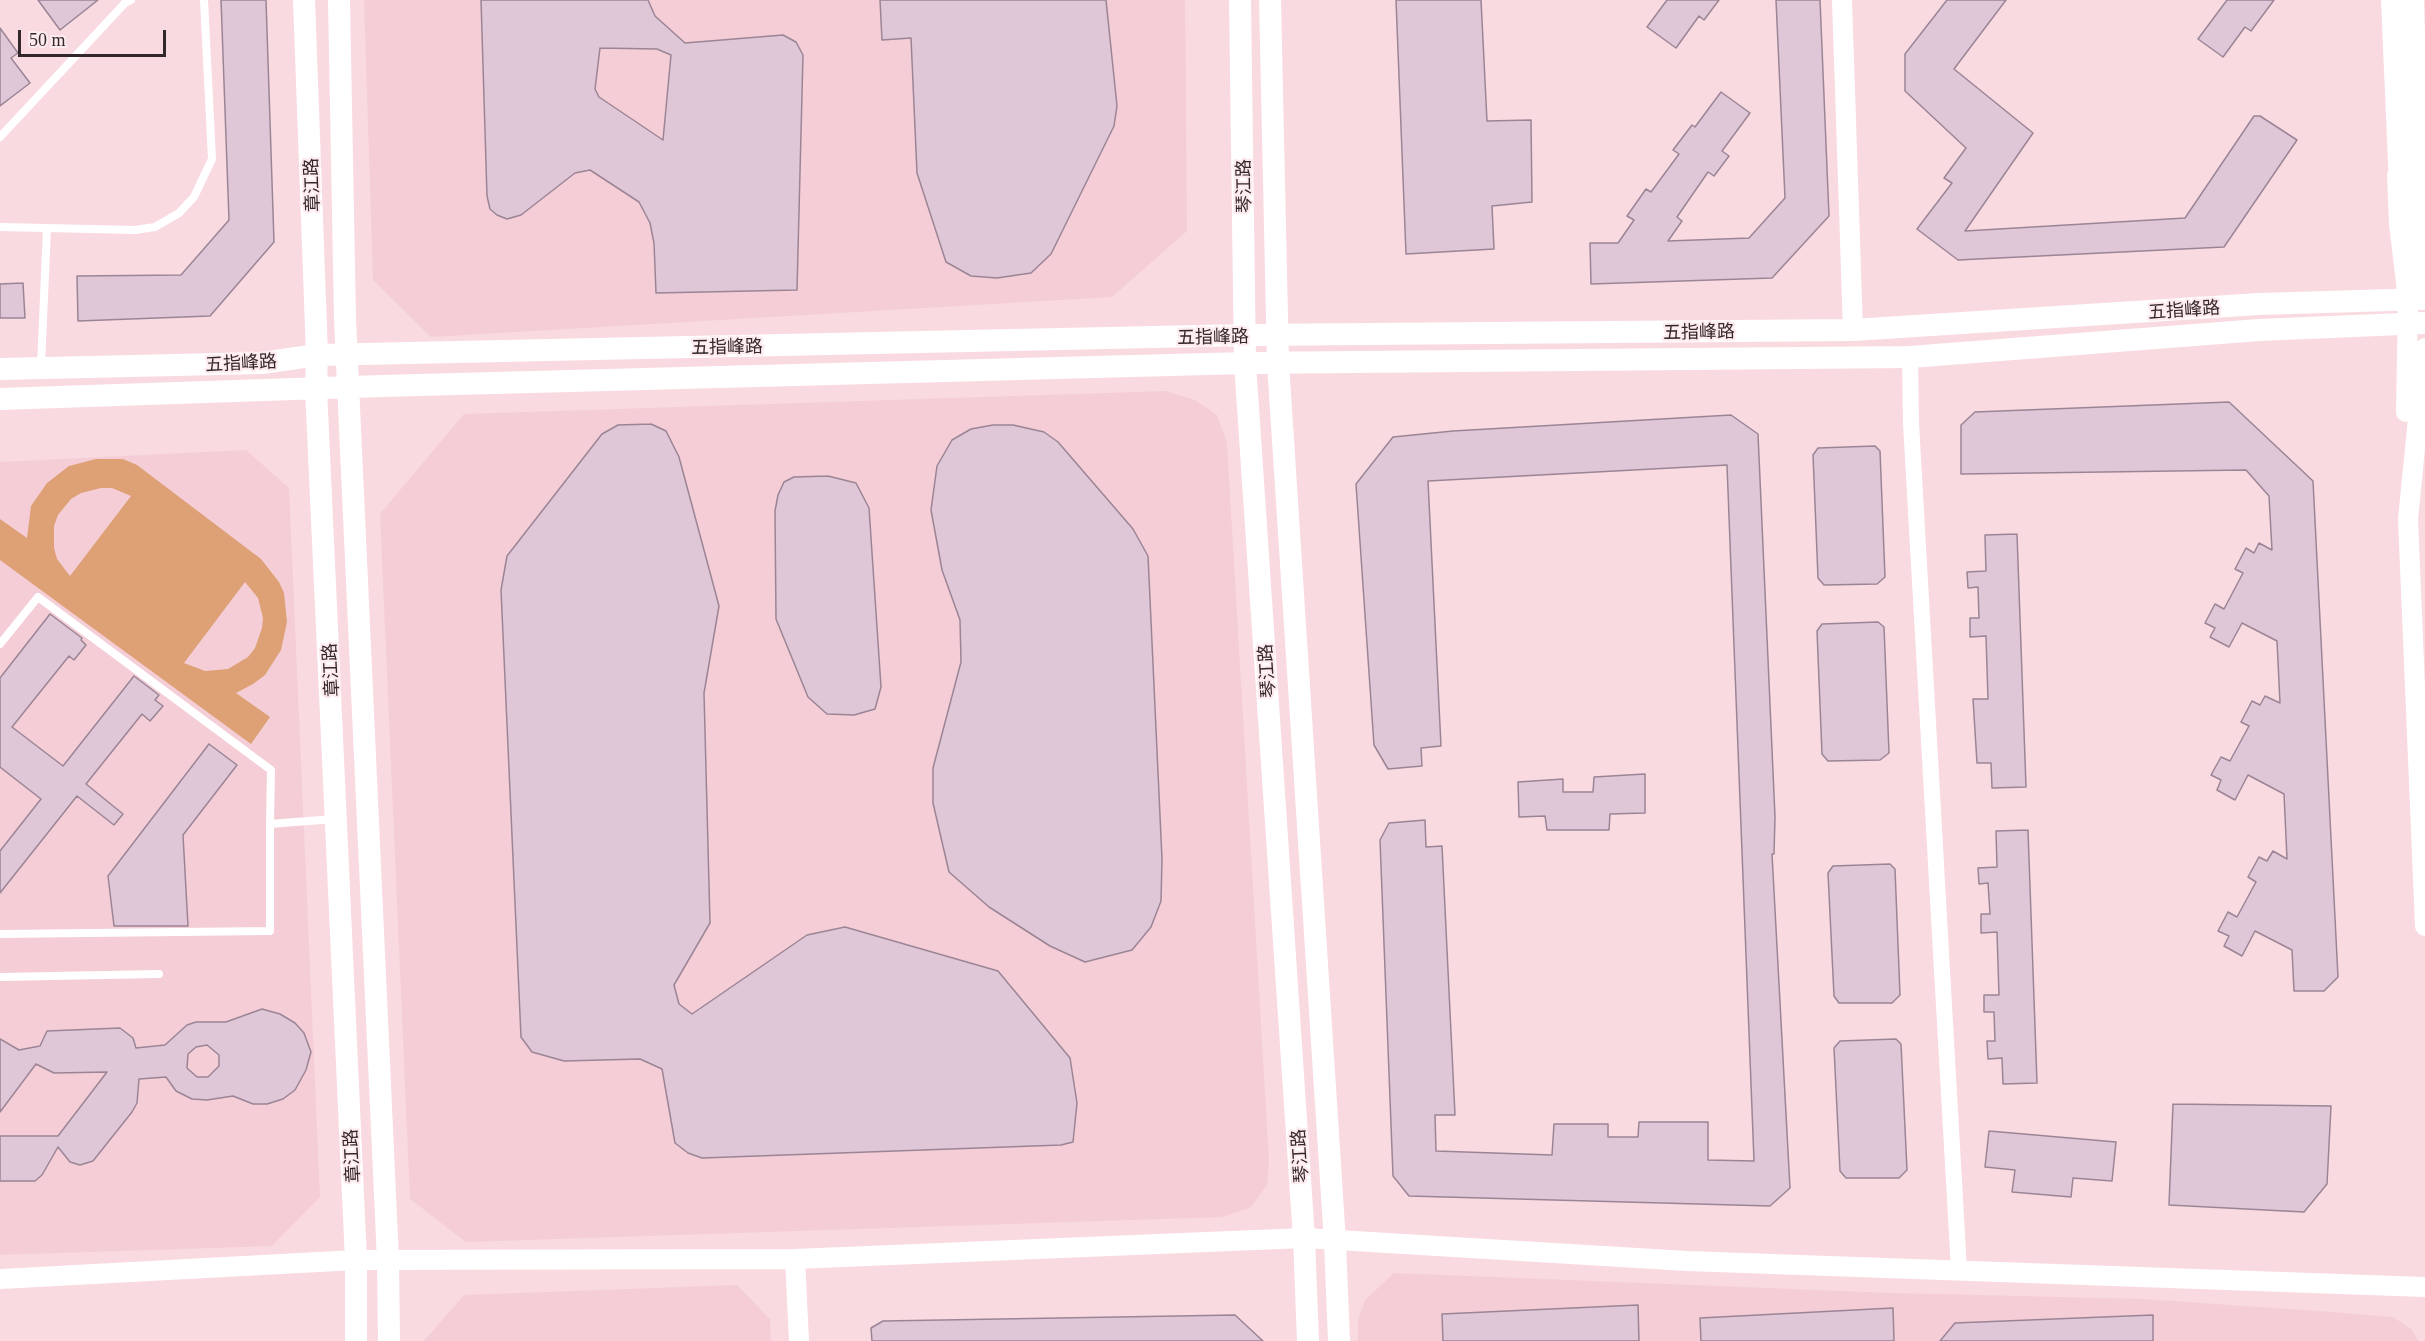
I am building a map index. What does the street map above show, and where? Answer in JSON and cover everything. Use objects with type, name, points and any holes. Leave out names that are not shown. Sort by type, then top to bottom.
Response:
[{"type":"main road","name":"章江路","points":[[304,0],[317,355],[316,389],[356,1260],[356,1341]]},
{"type":"main road","name":"章江路","points":[[339,0],[347,354],[388,1260],[388,1341]]},
{"type":"main road","name":"琴江路","points":[[1240,0],[1245,363],[1304,1238],[1308,1341]]},
{"type":"main road","name":"琴江路","points":[[1270,0],[1278,363],[1335,1242],[1339,1341]]},
{"type":"main road","points":[[2411,0],[2421,293]]},
{"type":"main road","name":"五指峰路","points":[[0,369],[262,363],[317,355],[347,354],[1246,335],[1853,330],[2421,293]]},
{"type":"main road","name":"五指峰路","points":[[0,399],[1245,363],[1910,357],[2259,330],[2417,323]]},
{"type":"street","points":[[1842,0],[1853,330]]},
{"type":"street","points":[[2391,0],[2399,224],[2421,293],[2405,437],[2425,926]]},
{"type":"street","points":[[2408,519],[2425,348]]},
{"type":"street","points":[[1910,357],[1911,423],[1959,1270]]},
{"type":"street","points":[[0,1279],[356,1260],[795,1259],[1304,1238],[1335,1242],[1688,1261],[2425,1287]]},
{"type":"street","points":[[795,1259],[799,1341]]},
{"type":"lane","points":[[0,137],[125,3],[131,0]]},
{"type":"lane","points":[[0,227],[135,230],[155,227],[179,213],[194,197],[212,159],[204,0]]},
{"type":"lane","points":[[41,368],[47,228]]},
{"type":"lane","points":[[0,644],[38,597],[271,770],[270,931],[0,934]]},
{"type":"lane","points":[[270,824],[337,819]]},
{"type":"lane","points":[[0,977],[159,974]]},
{"type":"shaded area","points":[[364,0],[1185,0],[1187,231],[1112,297],[431,337],[373,280]]},
{"type":"shaded area","points":[[1166,391],[1195,400],[1217,415],[1227,443],[1269,1161],[1267,1185],[1251,1207],[1223,1217],[466,1242],[410,1199],[380,514],[464,414]]},
{"type":"shaded area","points":[[246,450],[289,488],[320,1197],[272,1246],[0,1255],[0,462]]},
{"type":"shaded area","points":[[96,459],[123,459],[137,465],[261,559],[279,582],[284,593],[287,622],[281,650],[265,675],[236,693],[270,717],[251,744],[0,560],[0,519],[27,538],[31,506],[47,483],[69,466]],"holes":[[[112,488],[131,496],[70,576],[57,559],[54,548],[54,526],[58,515],[71,499],[81,493]],[[245,582],[258,598],[263,618],[255,648],[248,657],[228,669],[205,671],[184,663]]]},
{"type":"shaded area","points":[[1394,1273],[1892,1293],[2144,1299],[2393,1317],[2411,1329],[2419,1341],[1358,1341],[1358,1320],[1365,1300]]},
{"type":"shaded area","points":[[737,1285],[770,1319],[771,1341],[424,1341],[464,1295]]},
{"type":"building","points":[[38,0],[98,0],[60,30]]},
{"type":"building","points":[[221,0],[266,0],[274,242],[210,316],[78,321],[77,276],[181,275],[229,220]]},
{"type":"building","points":[[481,0],[648,0],[655,16],[685,43],[783,35],[796,42],[803,55],[797,290],[656,293],[654,243],[650,223],[639,202],[590,170],[575,173],[521,215],[507,219],[490,209],[487,196]],"holes":[[[600,48],[657,49],[671,55],[663,140],[599,97],[595,89]]]},
{"type":"building","points":[[880,0],[1106,0],[1117,106],[1114,126],[1051,254],[1031,273],[997,278],[971,276],[946,262],[917,173],[911,38],[882,40]]},
{"type":"building","points":[[1396,0],[1481,0],[1487,121],[1531,120],[1532,202],[1492,206],[1494,249],[1406,254]]},
{"type":"building","points":[[1667,0],[1719,0],[1704,20],[1699,16],[1676,48],[1647,27]]},
{"type":"building","points":[[1776,0],[1820,0],[1829,216],[1772,278],[1591,284],[1590,243],[1618,243],[1634,220],[1627,216],[1646,189],[1651,192],[1679,154],[1673,150],[1692,125],[1695,127],[1721,92],[1750,113],[1722,151],[1729,156],[1714,176],[1708,172],[1677,217],[1682,221],[1668,241],[1749,238],[1785,198]]},
{"type":"building","points":[[1947,0],[2006,0],[1954,69],[2033,133],[1965,231],[2185,218],[2254,116],[2260,116],[2297,140],[2224,247],[1958,260],[1917,229],[1952,183],[1944,178],[1966,148],[1905,91],[1905,54]]},
{"type":"building","points":[[2227,0],[2274,0],[2251,31],[2245,27],[2223,57],[2198,39]]},
{"type":"building","points":[[0,28],[18,53],[11,58],[30,83],[0,106]]},
{"type":"building","points":[[23,283],[25,318],[0,318],[0,284]]},
{"type":"building","points":[[2229,402],[2313,481],[2338,977],[2324,991],[2294,991],[2292,950],[2255,931],[2242,956],[2224,946],[2229,936],[2218,931],[2228,912],[2237,917],[2256,882],[2248,877],[2259,857],[2267,861],[2273,851],[2287,859],[2284,794],[2248,775],[2235,800],[2217,790],[2221,780],[2211,775],[2221,757],[2230,761],[2249,726],[2241,722],[2252,701],[2260,705],[2265,696],[2280,703],[2277,641],[2242,623],[2229,647],[2210,637],[2215,628],[2205,623],[2215,604],[2224,609],[2243,573],[2235,569],[2246,548],[2254,553],[2259,543],[2272,550],[2269,496],[2246,470],[1961,474],[1961,425],[1975,412]]},
{"type":"building","points":[[1731,415],[1758,434],[1775,817],[1774,854],[1772,854],[1790,1188],[1770,1206],[1409,1196],[1393,1176],[1380,840],[1389,823],[1425,820],[1426,847],[1442,846],[1455,1115],[1435,1115],[1436,1151],[1552,1155],[1554,1124],[1608,1124],[1608,1137],[1638,1137],[1639,1122],[1708,1122],[1708,1160],[1754,1161],[1727,465],[1428,481],[1441,746],[1421,748],[1422,766],[1388,769],[1374,745],[1356,484],[1393,437],[1453,431]]},
{"type":"building","points":[[651,424],[666,431],[679,457],[719,606],[704,693],[710,923],[674,985],[679,1004],[692,1014],[807,935],[845,927],[998,971],[1070,1058],[1077,1103],[1073,1142],[1061,1145],[702,1158],[688,1153],[675,1143],[662,1069],[640,1059],[564,1061],[532,1052],[521,1037],[501,590],[507,556],[602,434],[618,425]]},
{"type":"building","points":[[993,425],[1013,425],[1044,432],[1058,442],[1133,529],[1148,556],[1162,859],[1161,901],[1151,927],[1132,950],[1085,962],[1050,946],[989,907],[949,872],[933,803],[933,768],[961,662],[960,620],[942,570],[931,510],[937,466],[952,440],[971,429]]},
{"type":"building","points":[[1875,446],[1880,451],[1885,577],[1877,584],[1824,585],[1818,578],[1813,455],[1818,448]]},
{"type":"building","points":[[828,476],[856,483],[869,508],[881,687],[875,709],[854,715],[827,714],[808,697],[776,619],[775,511],[778,495],[784,482],[794,477]]},
{"type":"building","points":[[2017,534],[2026,787],[1992,788],[1991,763],[1977,763],[1973,699],[1988,699],[1986,636],[1970,637],[1970,618],[1979,618],[1978,587],[1968,588],[1967,572],[1986,571],[1985,535]]},
{"type":"building","points":[[50,614],[82,638],[81,640],[86,645],[74,660],[69,656],[12,727],[63,766],[134,676],[159,695],[155,700],[163,706],[150,721],[142,714],[86,784],[123,814],[114,825],[77,796],[0,893],[0,851],[41,799],[0,767],[0,678]]},
{"type":"building","points":[[1878,622],[1884,627],[1889,753],[1880,760],[1828,761],[1822,754],[1817,631],[1822,624]]},
{"type":"building","points":[[209,744],[237,765],[183,835],[188,926],[114,926],[108,876]]},
{"type":"building","points":[[1645,774],[1645,813],[1610,814],[1609,830],[1547,830],[1545,816],[1519,817],[1518,782],[1563,779],[1563,792],[1593,792],[1594,777]]},
{"type":"building","points":[[2028,830],[2037,1083],[2003,1084],[2002,1058],[1988,1059],[1987,1041],[1995,1041],[1994,1012],[1984,1012],[1984,995],[1999,995],[1997,932],[1981,933],[1981,914],[1990,914],[1988,883],[1979,884],[1978,868],[1997,867],[1996,831]]},
{"type":"building","points":[[1890,864],[1895,869],[1900,995],[1892,1003],[1839,1003],[1834,996],[1828,873],[1833,866]]},
{"type":"building","points":[[262,1009],[280,1014],[295,1023],[304,1033],[311,1052],[306,1070],[295,1090],[283,1099],[267,1104],[253,1104],[233,1096],[207,1100],[192,1099],[176,1091],[166,1077],[139,1079],[137,1103],[132,1112],[93,1161],[80,1165],[70,1162],[58,1147],[42,1175],[35,1181],[0,1181],[0,1136],[58,1136],[107,1072],[54,1073],[36,1064],[0,1112],[0,1039],[19,1050],[40,1046],[47,1031],[120,1028],[133,1038],[136,1048],[165,1045],[187,1025],[196,1022],[226,1022]],"holes":[[[207,1045],[219,1055],[219,1066],[208,1077],[197,1077],[187,1068],[188,1054],[196,1047]]]},
{"type":"building","points":[[1896,1039],[1901,1044],[1907,1170],[1899,1178],[1846,1178],[1840,1171],[1834,1048],[1840,1041]]},
{"type":"building","points":[[2173,1104],[2331,1106],[2327,1184],[2304,1212],[2169,1205]]},
{"type":"building","points":[[1989,1131],[2116,1142],[2112,1181],[2073,1178],[2071,1197],[2012,1192],[2015,1170],[1985,1167]]},
{"type":"building","points":[[1638,1305],[1639,1341],[1443,1341],[1442,1314]]},
{"type":"building","points":[[1893,1308],[1894,1341],[1701,1341],[1700,1318]]},
{"type":"building","points":[[1235,1315],[1263,1341],[872,1341],[871,1328],[883,1321]]},
{"type":"building","points":[[2153,1315],[2153,1341],[1940,1341],[1955,1323]]}]
